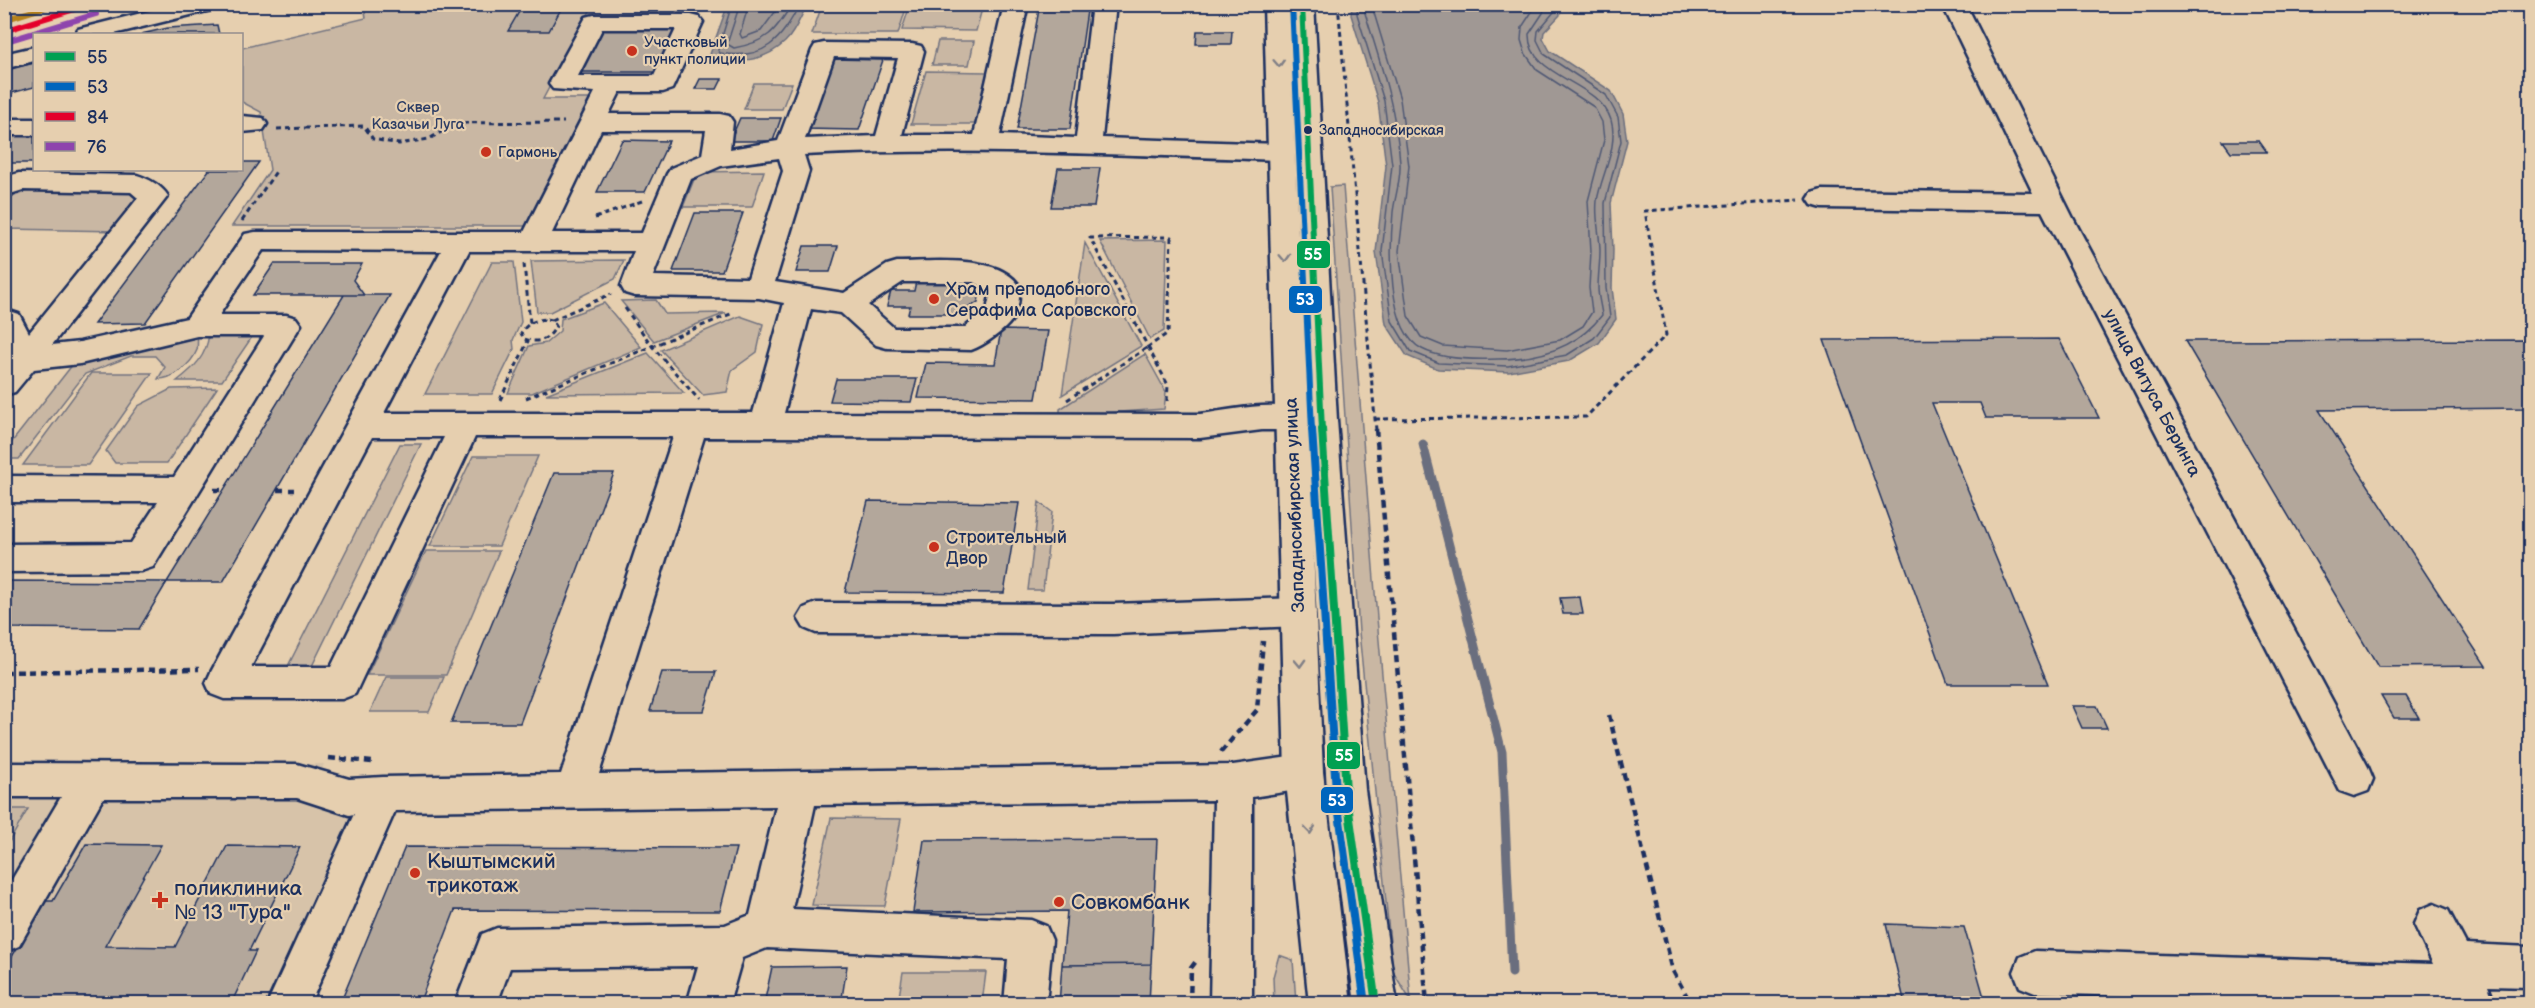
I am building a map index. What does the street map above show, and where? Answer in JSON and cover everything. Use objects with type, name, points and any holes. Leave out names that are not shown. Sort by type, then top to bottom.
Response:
[{"type":"main road","points":[[4,31],[41,12],[93,4]]},
{"type":"main road","points":[[91,33],[207,4]]},
{"type":"main road","points":[[985,143],[1016,4]]},
{"type":"main road","points":[[1088,147],[1104,4]]},
{"type":"main road","name":"Западносибирская улица","points":[[1276,4],[1291,418],[1282,613],[1304,772],[1330,1004]]},
{"type":"main road","name":"Западносибирская улица","points":[[1302,4],[1321,420],[1346,790],[1376,1004]]},
{"type":"main road","name":"улица Витуса Беринга","points":[[1954,4],[2052,202],[2354,779]]},
{"type":"main road","points":[[594,22],[691,22],[663,84],[611,84],[562,84],[594,22]]},
{"type":"main road","points":[[759,288],[796,171],[789,148],[824,50],[912,51],[887,143]]},
{"type":"main road","points":[[4,62],[33,54]]},
{"type":"main road","points":[[528,250],[611,84]]},
{"type":"main road","points":[[592,122],[720,122],[715,159]]},
{"type":"main road","points":[[4,127],[33,127]]},
{"type":"main road","points":[[849,304],[897,272],[979,272],[1006,287],[1002,314],[971,339],[887,338],[849,304],[759,288],[634,286],[680,174],[715,159],[789,148],[887,143],[985,143],[1282,152]]},
{"type":"main road","points":[[4,188],[19,181],[137,184],[154,196],[4,384]]},
{"type":"main road","points":[[1822,199],[2052,202]]},
{"type":"main road","points":[[197,326],[255,242],[460,242],[528,250],[652,242]]},
{"type":"main road","points":[[460,242],[224,683],[342,683],[465,425]]},
{"type":"main road","points":[[765,425],[800,297]]},
{"type":"main road","points":[[4,319],[9,321],[25,360]]},
{"type":"main road","points":[[4,558],[141,557],[286,325],[197,326],[80,353],[25,360]]},
{"type":"main road","points":[[363,425],[465,425],[696,413],[765,425],[1200,426],[1262,418],[1291,418]]},
{"type":"main road","points":[[575,790],[696,413]]},
{"type":"main road","points":[[4,489],[183,490]]},
{"type":"main road","points":[[816,618],[1113,619],[1282,613]]},
{"type":"main road","points":[[4,780],[297,781],[349,797],[383,794],[575,790],[1219,782],[1304,772]]},
{"type":"main road","points":[[4,932],[92,781]]},
{"type":"main road","points":[[1219,782],[1231,1004]]},
{"type":"main road","points":[[767,928],[800,789]]},
{"type":"main road","points":[[288,1004],[383,794]]},
{"type":"main road","points":[[2434,924],[2465,984]]},
{"type":"main road","points":[[476,1004],[497,948],[725,945],[767,928],[1031,940],[1025,1004]]},
{"type":"main road","points":[[708,1004],[725,945]]},
{"type":"main road","points":[[2035,972],[2465,984],[2530,967]]},
{"type":"path","points":[[1338,4],[1427,1004]]},
{"type":"path","points":[[2522,4],[2530,10]]},
{"type":"path","points":[[254,126],[364,126],[373,139],[399,144],[429,139],[458,123],[592,122]]},
{"type":"path","points":[[238,226],[277,170]]},
{"type":"path","points":[[1375,419],[1586,417],[1666,335],[1645,211],[1822,199]]},
{"type":"path","points":[[587,220],[643,201]]},
{"type":"path","points":[[1059,405],[1147,347],[1168,333],[1171,237],[1090,238],[1147,347],[1168,385],[1166,412]]},
{"type":"path","points":[[528,250],[530,323]]},
{"type":"path","points":[[528,341],[521,333],[530,323],[541,319],[552,320],[614,292]]},
{"type":"path","points":[[620,301],[696,413]]},
{"type":"path","points":[[520,401],[736,312]]},
{"type":"path","points":[[528,341],[543,340],[553,334],[556,326],[552,320]]},
{"type":"path","points":[[499,401],[528,341]]},
{"type":"path","points":[[1219,782],[1210,766],[1257,710],[1282,613]]},
{"type":"path","points":[[4,672],[207,669]]},
{"type":"path","points":[[1609,715],[1673,970],[1691,1004]]},
{"type":"path","points":[[1190,1004],[1191,968],[1203,951]]},
{"type":"shaded area","name":"поликлиника № 13 \"Тура\"","points":[[5,764],[324,764],[319,777],[369,779],[269,1003],[5,1004]]},
{"type":"green space","points":[[822,4],[907,5],[898,34],[812,34]]},
{"type":"green space","points":[[910,4],[983,5],[976,31],[902,30]]},
{"type":"green space","name":"Сквер Казачьи Луга","points":[[364,5],[593,5],[543,99],[596,99],[530,226],[232,226],[270,170],[261,112],[243,103],[243,48],[366,18]]},
{"type":"green space","points":[[938,41],[974,41],[969,65],[932,65]]},
{"type":"green space","points":[[926,71],[987,72],[975,124],[911,124]]},
{"type":"green space","points":[[754,83],[792,83],[782,109],[744,109]]},
{"type":"green space","points":[[764,171],[752,207],[683,207],[697,172]]},
{"type":"green space","points":[[1343,186],[1377,618],[1411,1001],[1393,972],[1359,632],[1330,187]]},
{"type":"green space","points":[[131,190],[142,202],[121,231],[5,229],[4,200],[27,191]]},
{"type":"green space","points":[[1167,240],[1164,331],[1150,339],[1100,241]]},
{"type":"green space","points":[[1085,243],[1141,346],[1062,395]]},
{"type":"green space","points":[[624,260],[615,279],[550,312],[537,312],[531,261]]},
{"type":"green space","points":[[492,262],[514,262],[521,322],[513,340],[514,349],[492,394],[425,394]]},
{"type":"green space","points":[[656,300],[665,314],[726,313],[654,341],[621,301]]},
{"type":"green space","points":[[604,303],[641,347],[532,393],[508,393],[529,346],[546,343],[560,331],[561,319]]},
{"type":"green space","points":[[740,316],[763,324],[757,352],[732,370],[727,392],[703,395],[661,350]]},
{"type":"green space","points":[[209,334],[254,334],[222,381],[177,381],[199,361],[208,342]]},
{"type":"green space","points":[[198,335],[197,350],[194,356],[181,370],[170,377],[158,379],[165,367],[155,356],[131,356],[85,374],[19,459],[5,459],[4,452],[77,359]]},
{"type":"green space","points":[[648,353],[684,393],[546,394]]},
{"type":"green space","points":[[1145,354],[1166,392],[1164,409],[1060,416],[1060,409]]},
{"type":"green space","points":[[91,373],[152,373],[88,465],[23,465]]},
{"type":"green space","points":[[217,388],[167,463],[115,463],[106,451],[138,406],[171,389]]},
{"type":"green space","points":[[400,444],[421,444],[311,668],[287,668]]},
{"type":"green space","points":[[473,456],[538,456],[499,546],[430,546]]},
{"type":"green space","points":[[1039,502],[1052,512],[1043,590],[1028,590]]},
{"type":"green space","points":[[426,551],[499,551],[446,675],[367,675]]},
{"type":"green space","points":[[386,677],[444,677],[429,712],[370,712]]},
{"type":"green space","points":[[4,809],[28,809],[5,849]]},
{"type":"green space","points":[[831,818],[901,819],[885,906],[812,905]]},
{"type":"green space","points":[[1279,955],[1293,960],[1296,1003],[1274,1003],[1273,977]]},
{"type":"green space","points":[[903,972],[986,972],[982,1003],[898,1003]]},
{"type":"water","points":[[728,4],[807,5],[789,38],[768,54],[749,60],[709,57]]},
{"type":"water","points":[[1352,5],[1559,5],[1560,15],[1544,32],[1543,38],[1550,51],[1611,91],[1623,114],[1627,141],[1611,203],[1612,288],[1616,319],[1599,343],[1569,361],[1509,372],[1438,369],[1407,356],[1386,324],[1376,252],[1386,166],[1378,102],[1351,15]]},
{"type":"building","points":[[1040,4],[1088,4],[1070,129],[1017,129]]},
{"type":"building","points":[[523,5],[563,5],[549,31],[508,31]]},
{"type":"building","points":[[217,25],[219,33],[146,33],[168,28]]},
{"type":"building","name":"Участковый пункт полиции","points":[[601,29],[683,29],[663,72],[579,72]]},
{"type":"building","points":[[1197,31],[1232,31],[1231,44],[1196,44]]},
{"type":"building","points":[[831,59],[883,60],[859,130],[804,129]]},
{"type":"building","points":[[33,63],[33,87],[4,95],[4,70]]},
{"type":"building","points":[[700,79],[722,79],[717,89],[695,89]]},
{"type":"building","points":[[740,118],[781,118],[773,141],[730,141]]},
{"type":"building","points":[[14,136],[33,136],[33,163],[4,163],[4,146]]},
{"type":"building","points":[[622,140],[669,141],[645,192],[597,192]]},
{"type":"building","points":[[2223,141],[2259,141],[2267,152],[2231,152]]},
{"type":"building","points":[[243,162],[259,162],[145,323],[94,324],[208,171],[243,171]]},
{"type":"building","points":[[1058,168],[1100,168],[1094,207],[1051,207]]},
{"type":"building","points":[[695,213],[743,213],[722,271],[673,271]]},
{"type":"building","points":[[804,246],[838,246],[830,272],[796,272]]},
{"type":"building","points":[[274,264],[362,264],[353,280],[364,295],[253,295]]},
{"type":"building","name":"Храм преподобного Серафима Саровского","points":[[916,281],[973,281],[973,288],[980,292],[978,302],[968,308],[967,314],[908,314],[910,306],[887,306],[891,291],[914,291]]},
{"type":"building","points":[[344,295],[390,295],[223,582],[167,582]]},
{"type":"building","points":[[1001,330],[1048,331],[1036,399],[918,398],[926,363],[995,364]]},
{"type":"building","points":[[2059,339],[2099,418],[1986,418],[1980,403],[1932,403],[2048,684],[1948,684],[1824,340]]},
{"type":"building","points":[[2530,340],[2530,408],[2319,410],[2486,666],[2378,667],[2185,341]]},
{"type":"building","points":[[836,379],[917,379],[911,402],[830,401]]},
{"type":"building","points":[[554,473],[614,473],[520,723],[451,723]]},
{"type":"building","name":"Строительный Двор","points":[[868,501],[1019,503],[1004,593],[845,592]]},
{"type":"building","points":[[4,581],[167,582],[139,629],[4,628]]},
{"type":"building","points":[[1580,597],[1583,614],[1563,614],[1560,598]]},
{"type":"building","points":[[662,672],[716,672],[704,711],[650,711]]},
{"type":"building","points":[[2381,696],[2406,696],[2419,718],[2394,718]]},
{"type":"building","points":[[2072,706],[2097,706],[2107,728],[2082,728]]},
{"type":"building","points":[[1157,839],[1151,964],[1062,965],[1067,911],[913,912],[924,840]]},
{"type":"building","points":[[86,844],[161,845],[105,946],[175,947],[227,846],[300,847],[249,951],[256,951],[231,1004],[4,1004],[4,970],[45,901],[53,901]]},
{"type":"building","points":[[405,847],[736,848],[720,911],[455,910],[419,1004],[340,1004]]},
{"type":"building","points":[[1886,924],[1964,927],[1986,1004],[1905,1004]]},
{"type":"building","points":[[1151,964],[1149,1004],[1059,1004],[1062,965]]},
{"type":"building","points":[[847,966],[841,1004],[764,1004],[772,967]]},
{"type":"waterway","points":[[1423,444],[1502,752],[1512,973]]},
{"type":"transit line","points":[[4,20],[55,4]]},
{"type":"transit line","name":"84","points":[[4,31],[91,4]]},
{"type":"transit line","name":"53","points":[[1292,4],[1311,420],[1336,791],[1365,1004]]},
{"type":"transit line","name":"55","points":[[1302,4],[1321,420],[1346,790],[1376,1004]]},
{"type":"transit line","name":"76","points":[[33,33],[96,14]]},
{"type":"transit line","name":"76","points":[[7,41],[33,33]]},
{"type":"place","name":"Участковый пункт полиции","points":[[632,51]]},
{"type":"place","name":"Западносибирская","points":[[1308,130]]},
{"type":"place","name":"Гармонь","points":[[486,152]]},
{"type":"place","name":"Храм преподобного Серафима Саровского","points":[[934,299]]},
{"type":"place","name":"Строительный Двор","points":[[934,547]]},
{"type":"place","name":"Кыштымский трикотаж","points":[[415,873]]},
{"type":"place","name":"поликлиника № 13 \"Тура\"","points":[[160,900]]},
{"type":"place","name":"Совкомбанк","points":[[1059,902]]}]
